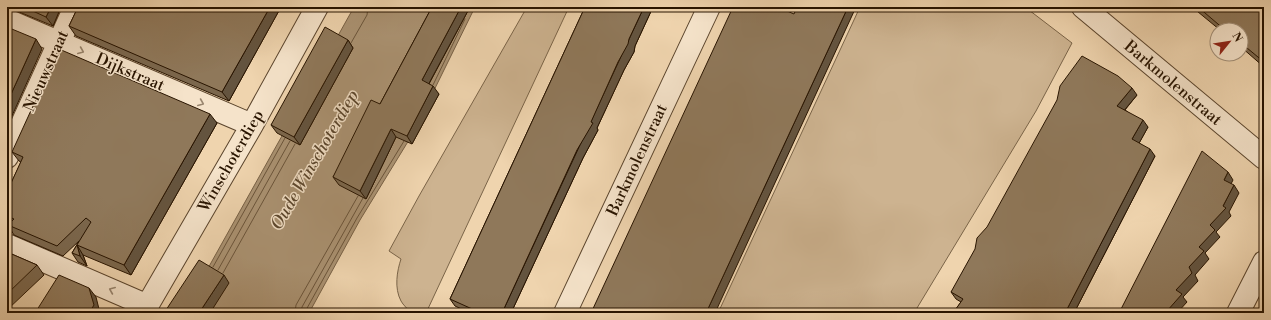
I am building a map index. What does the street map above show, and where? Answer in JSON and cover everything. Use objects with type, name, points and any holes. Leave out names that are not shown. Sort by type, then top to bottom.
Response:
[{"type":"street","name":"Nieuwstraat","points":[[7,157],[75,7]]},
{"type":"street","name":"Winschoterdiep","points":[[145,309],[252,125],[317,7]]},
{"type":"street","name":"Barkmolenstraat","points":[[565,313],[709,7]]},
{"type":"street","name":"Barkmolenstraat","points":[[1083,7],[1264,158]]},
{"type":"street","name":"Dijkstraat","points":[[7,20],[252,125]]},
{"type":"street","points":[[7,245],[145,309]]},
{"type":"street","points":[[1238,313],[1264,262]]},
{"type":"shaded area","points":[[527,7],[569,7],[426,313],[411,313],[402,302],[397,291],[397,274],[401,259],[389,251]]},
{"type":"shaded area","points":[[860,7],[1025,7],[1072,43],[1036,111],[914,313],[718,313]]},
{"type":"water","name":"Oude Winschoterdiep","points":[[354,7],[475,7],[412,135],[360,220],[309,313],[183,313]]},
{"type":"building","points":[[24,7],[51,7],[46,17]]},
{"type":"building","points":[[78,7],[270,7],[222,92],[69,26]]},
{"type":"building","points":[[432,7],[461,7],[422,80],[433,86],[407,136],[391,129],[360,191],[333,177],[371,100],[380,104]]},
{"type":"building","points":[[585,7],[644,7],[591,122],[593,123],[577,150],[502,313],[481,313],[450,299]]},
{"type":"building","points":[[733,7],[778,7],[794,14],[797,7],[848,7],[706,313],[591,313]]},
{"type":"building","points":[[1198,7],[1264,7],[1264,62],[1249,50],[1249,22],[1216,22]]},
{"type":"building","points":[[7,27],[36,39],[7,103]]},
{"type":"building","points":[[325,27],[348,40],[294,137],[271,125]]},
{"type":"building","points":[[59,49],[210,114],[124,265],[77,245],[80,256],[72,253],[91,222],[86,218],[57,246],[8,225],[14,219],[7,216],[7,192],[23,157],[12,152]]},
{"type":"building","points":[[1082,56],[1118,76],[1132,88],[1117,106],[1143,120],[1132,139],[1150,149],[1065,313],[953,313],[963,299],[951,292],[975,249],[977,238],[987,227],[1057,100],[1060,86]]},
{"type":"building","points":[[1202,151],[1228,172],[1224,180],[1234,185],[1223,206],[1226,208],[1210,225],[1215,230],[1199,247],[1204,251],[1189,267],[1192,273],[1176,290],[1182,294],[1167,311],[1168,313],[1119,313]]},
{"type":"building","points":[[7,252],[37,265],[7,294]]},
{"type":"building","points":[[199,260],[224,275],[199,313],[164,313]]},
{"type":"building","points":[[59,275],[89,288],[94,305],[89,313],[35,313]]}]
